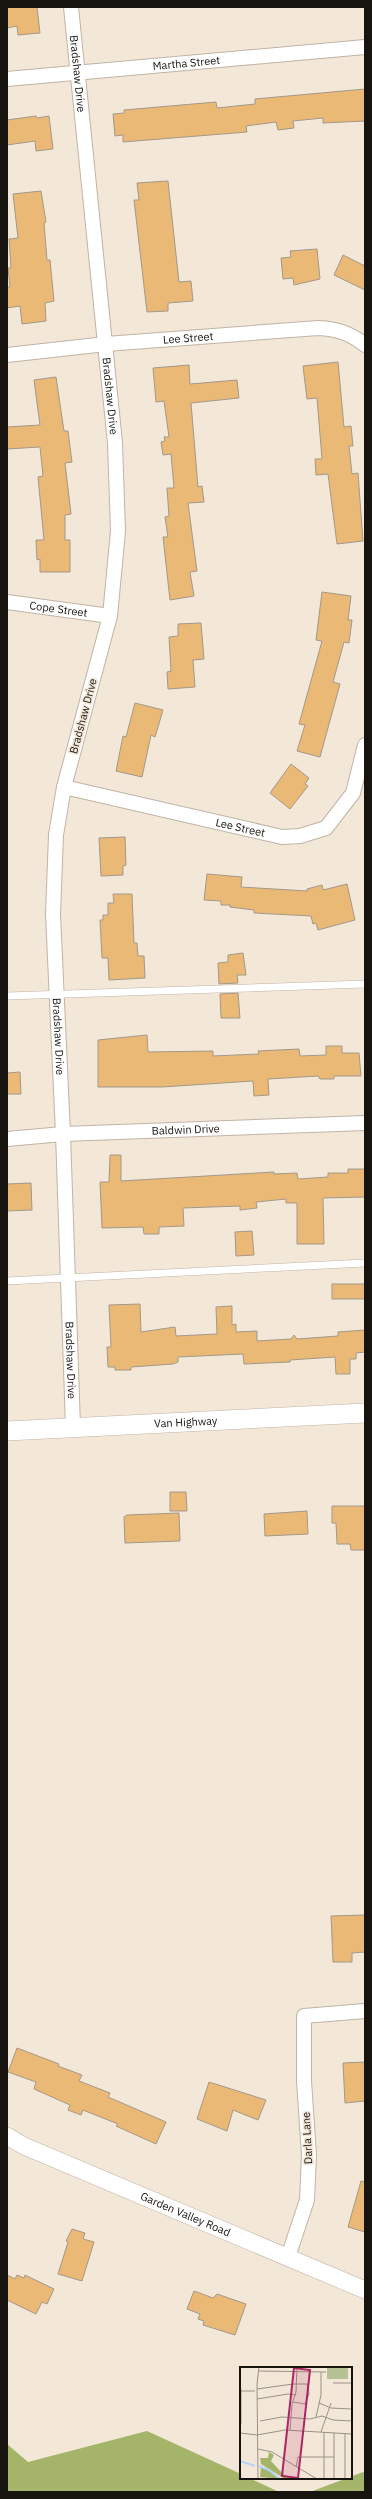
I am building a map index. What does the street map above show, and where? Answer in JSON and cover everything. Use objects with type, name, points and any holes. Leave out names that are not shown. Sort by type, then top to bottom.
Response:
[{"type":"main road","name":"Van Highway","points":[[7,1431],[365,1413]]},
{"type":"street","name":"Bradshaw Drive","points":[[71,7],[115,443],[118,531],[110,616],[64,787],[56,835],[52,914],[63,1134],[74,1427]]},
{"type":"street","name":"Martha Street","points":[[7,79],[365,47]]},
{"type":"street","name":"Lee Street","points":[[7,355],[106,344],[318,328],[333,329],[351,334],[365,344]]},
{"type":"street","name":"Cope Street","points":[[7,602],[110,616]]},
{"type":"street","name":"Lee Street","points":[[64,787],[282,837],[300,836],[326,828],[353,793],[365,745]]},
{"type":"street","name":"Baldwin Drive","points":[[7,1139],[63,1134],[365,1123]]},
{"type":"street","name":"Darla Lane","points":[[288,2257],[307,2200],[309,2155],[304,2081],[304,2016],[365,2011]]},
{"type":"street","name":"Garden Valley Road","points":[[7,2136],[365,2290]]},
{"type":"lane","points":[[7,996],[365,984]]},
{"type":"lane","points":[[7,1281],[365,1263]]},
{"type":"green space","points":[[147,2431],[240,2474],[240,2479],[251,2479],[279,2492],[7,2492],[7,2444],[28,2462]]},
{"type":"green space","points":[[363,2472],[365,2473],[365,2492],[310,2492],[344,2479],[352,2479],[352,2476]]},
{"type":"building","points":[[7,7],[37,7],[40,33],[18,35],[17,26],[7,28]]},
{"type":"building","points":[[365,89],[365,121],[323,123],[323,118],[293,121],[294,128],[278,130],[276,122],[246,126],[247,132],[123,142],[123,135],[115,136],[113,114],[124,113],[124,110],[216,102],[217,108],[255,104],[255,99]]},
{"type":"building","points":[[36,116],[37,118],[49,116],[53,149],[36,151],[35,141],[7,145],[7,120]]},
{"type":"building","points":[[168,181],[179,282],[191,281],[193,301],[168,303],[168,311],[147,312],[134,200],[139,200],[137,183]]},
{"type":"building","points":[[41,191],[46,222],[44,223],[47,260],[50,260],[54,301],[45,303],[46,321],[22,324],[20,306],[7,308],[7,287],[10,287],[8,268],[11,268],[9,239],[18,238],[13,194]]},
{"type":"building","points":[[317,249],[320,279],[294,285],[293,278],[283,279],[281,258],[291,257],[290,251]]},
{"type":"building","points":[[343,255],[365,266],[365,290],[334,275]]},
{"type":"building","points":[[338,362],[344,427],[351,426],[353,446],[349,446],[352,474],[358,473],[363,541],[337,544],[328,474],[316,475],[315,459],[322,459],[317,398],[307,399],[303,366]]},
{"type":"building","points":[[189,365],[190,384],[237,380],[239,398],[191,403],[198,487],[202,486],[204,502],[188,503],[197,571],[190,572],[194,596],[170,600],[163,537],[168,537],[165,517],[169,516],[167,488],[174,488],[171,454],[163,455],[161,442],[165,441],[164,437],[169,437],[164,401],[156,402],[153,368]]},
{"type":"building","points":[[56,377],[64,431],[68,431],[72,462],[65,463],[71,514],[65,515],[65,540],[70,540],[70,572],[40,572],[40,559],[37,560],[36,540],[44,540],[38,477],[43,476],[40,447],[7,449],[7,427],[40,425],[34,380]]},
{"type":"building","points":[[322,592],[351,596],[348,620],[352,620],[349,643],[344,642],[333,682],[340,684],[320,757],[297,751],[305,725],[299,724],[322,641],[316,640]]},
{"type":"building","points":[[201,623],[204,659],[193,660],[195,687],[168,689],[167,672],[171,671],[169,637],[178,636],[178,624]]},
{"type":"building","points":[[135,703],[163,710],[155,737],[151,735],[142,777],[116,771],[123,736],[126,737]]},
{"type":"building","points":[[291,764],[309,778],[305,784],[308,786],[290,809],[270,793]]},
{"type":"building","points":[[125,837],[126,865],[123,866],[123,875],[101,876],[99,838]]},
{"type":"building","points":[[207,874],[242,877],[241,887],[307,891],[307,889],[322,885],[323,890],[347,884],[355,920],[318,930],[316,923],[313,924],[311,916],[254,913],[254,910],[230,907],[230,905],[221,905],[221,901],[204,900]]},
{"type":"building","points":[[113,894],[132,894],[134,943],[137,943],[138,956],[144,956],[145,978],[109,980],[108,958],[102,958],[100,920],[103,920],[103,915],[108,915],[108,903],[114,903]]},
{"type":"building","points":[[243,953],[246,975],[237,975],[238,983],[219,984],[218,963],[228,962],[228,955]]},
{"type":"building","points":[[238,993],[240,1018],[221,1018],[220,994]]},
{"type":"building","points":[[147,1035],[148,1052],[213,1051],[213,1056],[259,1054],[258,1051],[299,1049],[300,1056],[326,1055],[326,1046],[342,1046],[342,1053],[359,1053],[361,1076],[334,1076],[334,1079],[320,1079],[318,1076],[268,1079],[269,1095],[254,1096],[253,1081],[162,1087],[98,1087],[98,1040]]},
{"type":"building","points":[[20,1072],[21,1094],[7,1094],[7,1073]]},
{"type":"building","points":[[110,1155],[121,1155],[121,1181],[274,1172],[274,1174],[297,1173],[298,1179],[328,1177],[328,1173],[348,1173],[348,1169],[365,1169],[365,1197],[323,1198],[324,1244],[297,1244],[297,1203],[286,1203],[286,1199],[256,1202],[257,1208],[240,1210],[240,1206],[183,1208],[184,1226],[159,1227],[159,1234],[144,1234],[143,1227],[102,1228],[100,1182],[109,1182]]},
{"type":"building","points":[[31,1183],[32,1210],[7,1211],[7,1184]]},
{"type":"building","points":[[252,1231],[254,1255],[236,1256],[235,1232]]},
{"type":"building","points":[[332,1284],[365,1284],[365,1299],[332,1299]]},
{"type":"building","points":[[140,1304],[141,1332],[175,1327],[176,1336],[217,1334],[216,1307],[232,1306],[232,1325],[236,1324],[236,1332],[257,1331],[257,1341],[291,1339],[294,1335],[297,1339],[338,1336],[338,1332],[365,1330],[365,1352],[356,1353],[356,1359],[350,1359],[350,1374],[336,1374],[335,1357],[290,1360],[290,1362],[244,1364],[243,1354],[178,1357],[178,1362],[173,1364],[131,1367],[131,1370],[115,1370],[115,1367],[108,1367],[107,1347],[111,1347],[109,1305]]},
{"type":"building","points":[[170,1492],[186,1492],[187,1511],[170,1511]]},
{"type":"building","points":[[332,1506],[365,1506],[365,1550],[351,1550],[350,1544],[337,1544],[336,1523],[332,1523]]},
{"type":"building","points":[[307,1511],[308,1534],[265,1536],[264,1514]]},
{"type":"building","points":[[179,1513],[180,1541],[125,1543],[124,1517],[127,1515]]},
{"type":"building","points":[[365,1915],[365,1952],[352,1953],[352,1962],[333,1962],[331,1916]]},
{"type":"building","points":[[17,2048],[59,2064],[58,2066],[82,2075],[79,2081],[110,2093],[108,2097],[166,2122],[156,2144],[116,2126],[118,2124],[83,2110],[81,2115],[68,2110],[70,2105],[34,2089],[36,2082],[8,2072]]},
{"type":"building","points":[[365,2062],[365,2101],[345,2103],[343,2063]]},
{"type":"building","points":[[209,2082],[266,2100],[258,2120],[233,2110],[227,2131],[197,2119]]},
{"type":"building","points":[[361,2181],[365,2182],[365,2232],[348,2227]]},
{"type":"building","points":[[72,2229],[85,2233],[83,2239],[94,2242],[82,2281],[58,2274],[68,2242],[66,2241]]},
{"type":"building","points":[[7,2275],[15,2279],[17,2275],[24,2278],[25,2275],[54,2289],[47,2304],[42,2302],[36,2314],[7,2300]]},
{"type":"building","points":[[194,2291],[213,2298],[217,2294],[246,2304],[235,2335],[203,2325],[204,2321],[198,2319],[200,2314],[187,2309]]}]
